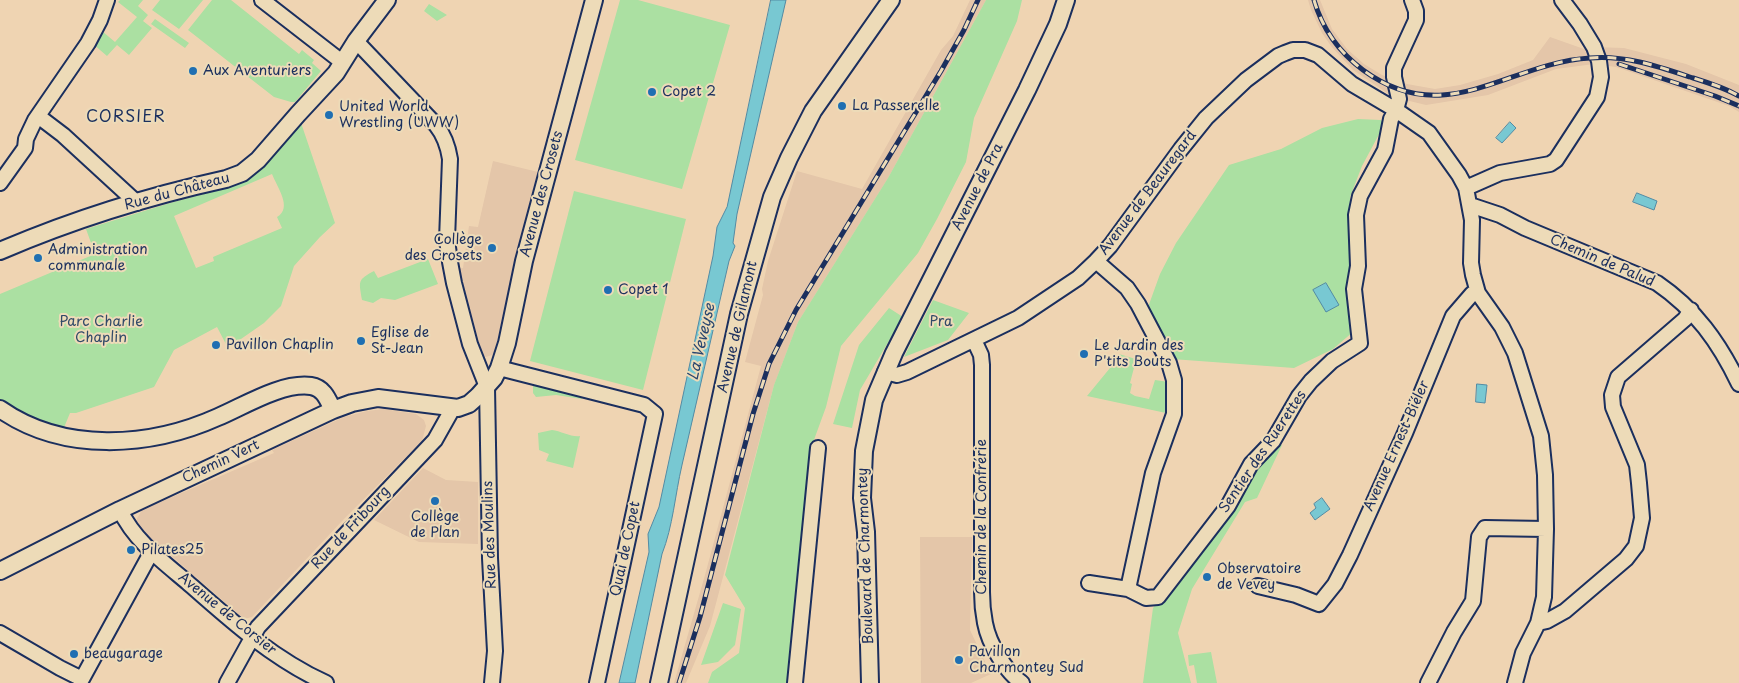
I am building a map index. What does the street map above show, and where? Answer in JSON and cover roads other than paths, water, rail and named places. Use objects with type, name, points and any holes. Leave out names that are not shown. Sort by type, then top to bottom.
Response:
[{"type":"street","points":[[262,0],[342,62]]},
{"type":"street","name":"Rue du Château","points":[[0,251],[70,223],[226,179],[250,167],[336,73],[356,41],[387,0]]},
{"type":"street","name":"Avenue des Crosets","points":[[488,387],[499,368],[507,342],[524,261],[594,0]]},
{"type":"street","name":"Avenue de Gilamont","points":[[659,683],[739,314],[772,197],[813,110],[891,0]]},
{"type":"street","name":"Avenue de Pra","points":[[885,372],[1027,90],[1058,24],[1066,0]]},
{"type":"street","points":[[1396,110],[1399,99],[1394,68],[1416,20],[1416,11],[1412,0]]},
{"type":"street","points":[[1466,188],[1500,173],[1550,164],[1556,160],[1597,97],[1601,77],[1598,58],[1587,35],[1562,0]]},
{"type":"street","points":[[0,183],[25,148],[26,139],[38,116],[88,43],[100,20],[104,1]]},
{"type":"street","points":[[356,41],[432,120],[445,138],[450,159],[447,230],[450,262],[470,344],[488,387],[469,404],[453,408]]},
{"type":"street","name":"Avenue de Beauregard","points":[[885,372],[897,375],[906,372],[974,340],[1037,306],[1078,278],[1110,246],[1180,149],[1206,118],[1246,80],[1278,56],[1293,50],[1311,52],[1324,59],[1352,84],[1396,110],[1429,133],[1466,188],[1472,220],[1471,263],[1478,293]]},
{"type":"street","name":"Sentier des Ruerettes","points":[[1128,590],[1146,598],[1158,597],[1228,506],[1251,464],[1273,442],[1299,396],[1311,381],[1332,361],[1360,343],[1354,289],[1358,266],[1356,215],[1360,196],[1385,150],[1391,119],[1396,110]]},
{"type":"street","points":[[38,116],[63,135],[137,203]]},
{"type":"street","name":"Chemin de Palud","points":[[1470,205],[1500,215],[1526,228],[1657,283],[1677,297],[1690,310],[1720,348],[1739,384]]},
{"type":"street","points":[[1089,583],[1128,590],[1153,474],[1174,414],[1174,380],[1169,363],[1138,304],[1127,288],[1096,261]]},
{"type":"street","points":[[1478,293],[1502,327],[1515,353],[1541,436],[1545,475],[1545,587],[1538,623],[1523,654],[1516,683]]},
{"type":"street","name":"Avenue Ernest-Biéler","points":[[1258,586],[1296,595],[1319,604],[1335,584],[1405,433],[1453,316],[1472,294],[1478,293]]},
{"type":"street","points":[[1538,623],[1547,621],[1565,611],[1626,559],[1636,546],[1642,518],[1637,465],[1613,406],[1612,395],[1614,385],[1618,376],[1686,320],[1690,310]]},
{"type":"street","name":"Chemin de la Confrérie","points":[[974,340],[981,355],[982,365],[982,592],[985,626],[996,652],[1011,675],[1022,683]]},
{"type":"street","name":"Quai de Copet","points":[[499,368],[644,406],[655,414],[596,683]]},
{"type":"street","name":"Boulevard de Charmontey","points":[[870,683],[866,532],[862,498],[864,451],[874,400],[885,372]]},
{"type":"street","points":[[0,409],[26,425],[64,438],[101,442],[157,436],[187,429],[267,394],[302,386],[312,386],[319,389],[325,394],[333,410]]},
{"type":"street","name":"Rue des Moulins","points":[[488,387],[490,558],[496,650],[492,683]]},
{"type":"street","name":"Chemin Vert","points":[[0,571],[120,510],[333,410],[352,403],[378,398],[453,408]]},
{"type":"street","name":"Rue de Fribourg","points":[[226,683],[258,627],[435,440],[453,408]]},
{"type":"street","points":[[795,683],[818,448]]},
{"type":"street","name":"Avenue de Corsier","points":[[120,510],[128,525],[152,552],[212,604],[261,645],[300,670],[326,683]]},
{"type":"street","points":[[1428,683],[1454,632],[1473,601],[1479,537],[1485,528],[1546,528]]},
{"type":"street","points":[[0,633],[82,679],[152,552]]},
{"type":"water","name":"La Veveyse","points":[[771,0],[786,0],[737,214],[733,243],[735,246],[729,261],[682,465],[635,683],[619,683],[649,552],[648,534],[659,507],[713,256],[717,227],[727,207]]},
{"type":"water","points":[[1510,122],[1516,128],[1502,143],[1496,138]]},
{"type":"water","points":[[1637,193],[1657,201],[1654,210],[1633,202]]},
{"type":"water","points":[[1326,283],[1339,305],[1326,312],[1313,290]]},
{"type":"water","points":[[1477,384],[1487,385],[1485,403],[1476,402]]},
{"type":"water","points":[[1322,498],[1330,509],[1315,520],[1310,513],[1316,508],[1314,504]]},
{"type":"railway","points":[[679,683],[700,617],[753,414],[769,364],[796,310],[941,71],[978,0]]},
{"type":"railway","points":[[1314,0],[1332,39],[1354,63],[1393,87],[1422,95],[1449,94],[1476,89],[1560,62],[1590,58],[1616,58],[1653,65],[1715,85],[1739,96]]},
{"type":"railway","points":[[1619,64],[1715,96],[1739,106]]},
{"type":"place","name":"Aux Aventuriers","points":[[193,71]]},
{"type":"place","name":"Copet 2","points":[[652,92]]},
{"type":"place","name":"La Passerelle","points":[[842,106]]},
{"type":"place","name":"United World Wrestling (UWW)","points":[[329,115]]},
{"type":"place","name":"Collège des Crosets","points":[[492,248]]},
{"type":"place","name":"Administration communale","points":[[38,258]]},
{"type":"place","name":"Copet 1","points":[[608,290]]},
{"type":"place","name":"Eglise de St-Jean","points":[[361,341]]},
{"type":"place","name":"Pavillon Chaplin","points":[[216,345]]},
{"type":"place","name":"Le Jardin des P'tits Bouts","points":[[1084,354]]},
{"type":"place","name":"Collège de Plan","points":[[435,501]]},
{"type":"place","name":"Pilates25","points":[[131,550]]},
{"type":"place","name":"Observatoire de Vevey","points":[[1207,577]]},
{"type":"place","name":"beaugarage","points":[[74,654]]},
{"type":"place","name":"Pavillon Charmontey Sud","points":[[959,660]]},
{"type":"district","name":"CORSIER","points":[[126,118]]},
{"type":"park label","name":"Pra","points":[[941,322]]},
{"type":"park label","name":"Parc Charlie Chaplin","points":[[101,330]]}]
